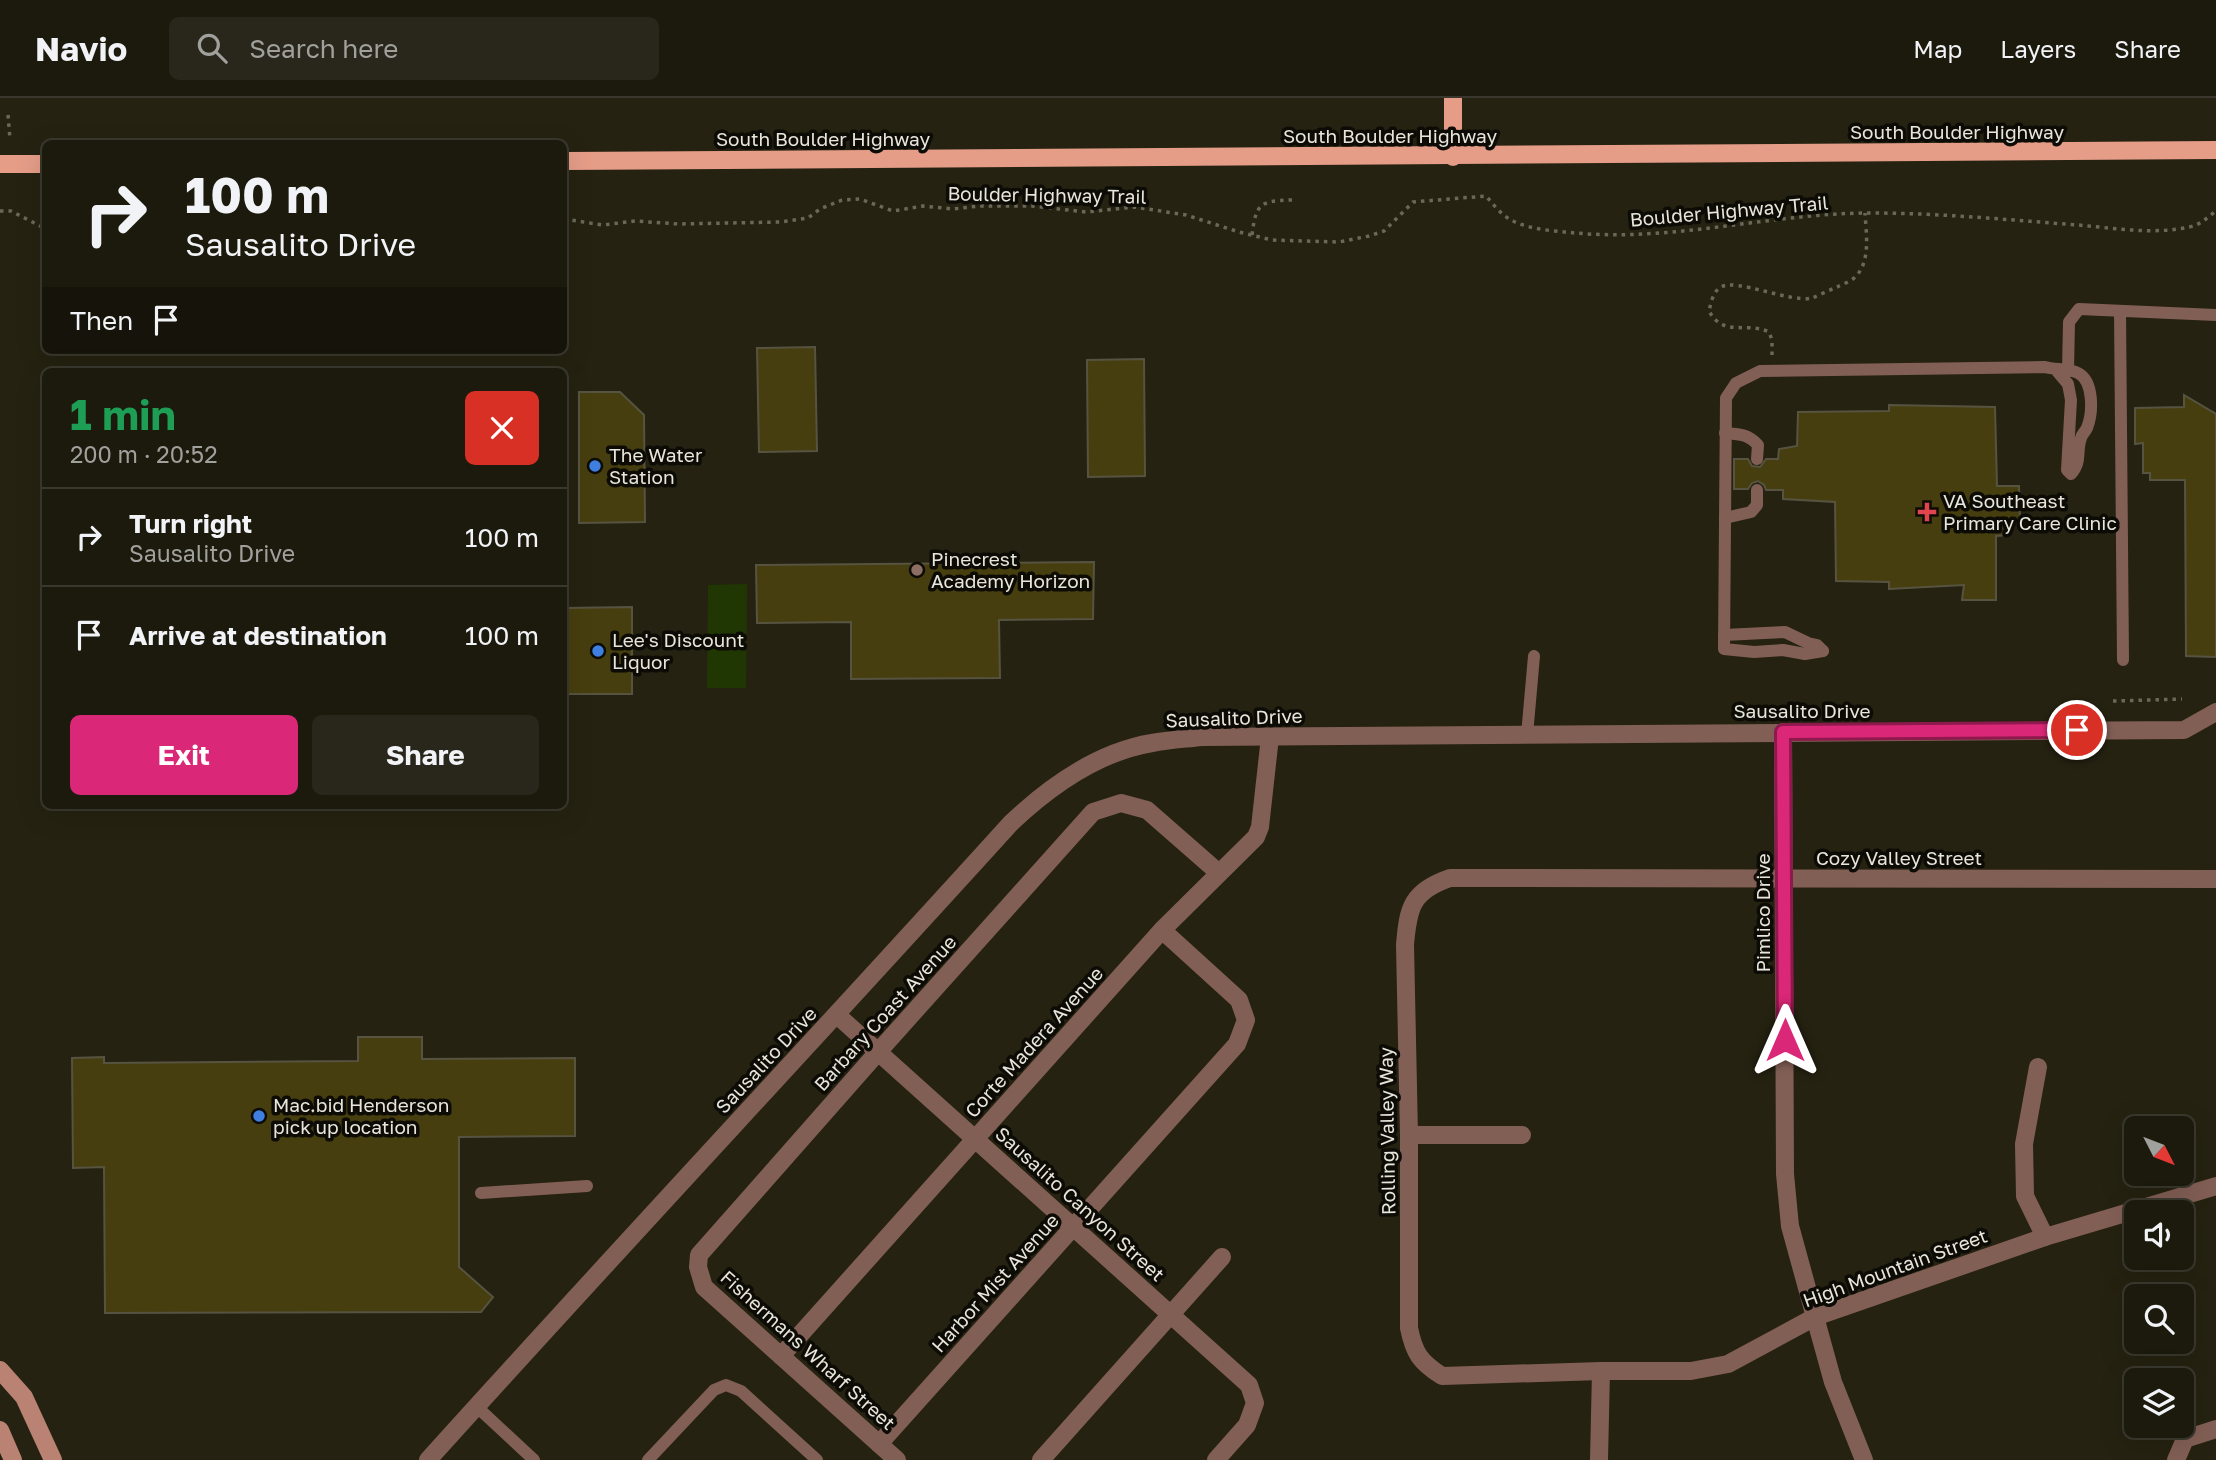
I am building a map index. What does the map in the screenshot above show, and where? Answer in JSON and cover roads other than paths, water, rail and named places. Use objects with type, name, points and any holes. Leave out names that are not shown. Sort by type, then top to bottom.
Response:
[{"type":"main road","points":[[1453,98],[1453,157]]},
{"type":"main road","name":"South Boulder Highway","points":[[567,161],[2216,150]]},
{"type":"main road","points":[[0,164],[42,164]]},
{"type":"main road","points":[[0,1370],[24,1397],[53,1460]]},
{"type":"main road","points":[[0,1430],[13,1460]]},
{"type":"street","name":"Sausalito Drive","points":[[428,1460],[624,1242],[1012,823],[1035,800],[1069,777],[1107,757],[1149,743],[1200,737],[2184,730],[2216,712]]},
{"type":"street","name":"Pimlico Drive","points":[[1783,732],[1785,1174],[1790,1226],[1833,1382],[1864,1460]]},
{"type":"street","name":"Corte Madera Avenue","points":[[781,1356],[1163,930],[1256,837],[1260,827],[1269,737]]},
{"type":"street","name":"Barbary Coast Avenue","points":[[698,1267],[699,1255],[1093,813],[1121,803],[1147,810],[1219,873]]},
{"type":"street","name":"Cozy Valley Street","points":[[1419,894],[1450,878],[2216,879]]},
{"type":"street","name":"Rolling Valley Way","points":[[1419,894],[1407,915],[1405,945],[1409,1328],[1413,1348],[1425,1366]]},
{"type":"street","name":"Harbor Mist Avenue","points":[[879,1444],[1237,1044],[1246,1020],[1239,1000],[1163,930]]},
{"type":"street","name":"Sausalito Canyon Street","points":[[837,1015],[1249,1385],[1255,1403],[1247,1425],[1216,1460]]},
{"type":"street","points":[[2038,1067],[2024,1144],[2025,1196],[2045,1237]]},
{"type":"street","points":[[1409,1135],[1522,1135]]},
{"type":"street","name":"High Mountain Street","points":[[1425,1366],[1442,1376],[1690,1371],[1728,1364],[1815,1317],[2045,1237],[2216,1186]]},
{"type":"street","points":[[1041,1460],[1222,1257]]},
{"type":"street","name":"Fishermans Wharf Street","points":[[698,1267],[704,1287],[897,1460]]},
{"type":"street","points":[[1598,1460],[1601,1371]]},
{"type":"street","points":[[2176,1460],[2185,1439],[2216,1429]]},
{"type":"lane","points":[[1724,635],[1785,632],[1817,645],[1823,651],[1805,654],[1783,650],[1754,652],[1724,649],[1724,635],[1725,518],[1725,433],[1726,398],[1736,383],[1760,370],[2045,367],[2062,371],[2081,374],[2089,383],[2090,415],[2081,438],[2080,463],[2071,474],[2067,470],[2071,400],[2062,371],[2068,323],[2079,309],[2216,315]]},
{"type":"lane","points":[[2120,311],[2123,660]]},
{"type":"lane","points":[[1725,433],[1744,434],[1752,439],[1758,445],[1757,459]]},
{"type":"lane","points":[[1725,518],[1751,512],[1756,505],[1757,489]]},
{"type":"lane","points":[[1527,734],[1534,656]]},
{"type":"lane","points":[[481,1193],[587,1186]]},
{"type":"lane","points":[[648,1460],[714,1390],[726,1385],[741,1391],[817,1460]]},
{"type":"lane","points":[[476,1406],[534,1460]]},
{"type":"place","name":"The Water Station","points":[[595,466]]},
{"type":"place","name":"VA Southeast Primary Care Clinic","points":[[1927,512]]},
{"type":"place","name":"Pinecrest Academy Horizon","points":[[917,570]]},
{"type":"place","name":"Lee's Discount Liquor","points":[[598,651]]},
{"type":"place","name":"Mac.bid Henderson pick up location","points":[[259,1116]]}]
